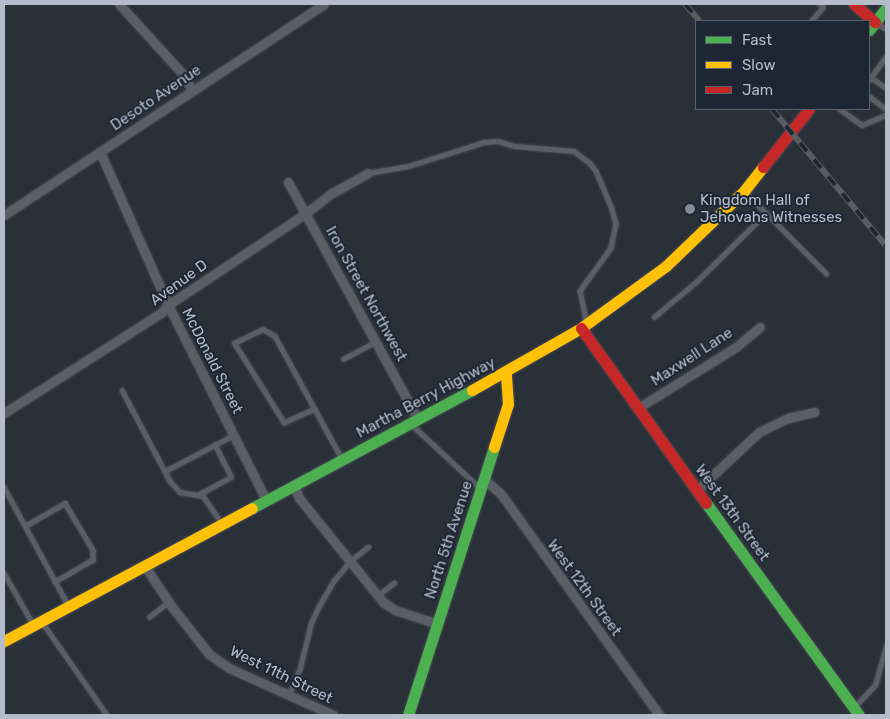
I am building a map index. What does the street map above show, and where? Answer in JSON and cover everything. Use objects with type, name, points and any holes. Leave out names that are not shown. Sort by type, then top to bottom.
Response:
[{"type":"main road","points":[[854,4],[867,20]]},
{"type":"main road","points":[[872,26],[886,8]]},
{"type":"main road","name":"Martha Berry Highway","points":[[4,640],[414,422],[506,372],[584,326],[666,266],[744,190],[807,110]]},
{"type":"main road","name":"West 13th Street","points":[[584,326],[638,408],[857,711]]},
{"type":"main road","name":"North 5th Avenue","points":[[408,715],[508,404],[506,372]]},
{"type":"street","points":[[119,4],[182,73],[192,90]]},
{"type":"street","name":"Desoto Avenue","points":[[4,215],[324,4]]},
{"type":"street","name":"McDonald Street","points":[[100,152],[168,305],[266,500]]},
{"type":"street","name":"Avenue D","points":[[4,413],[161,313],[168,305],[306,213],[332,193],[368,173]]},
{"type":"street","name":"Iron Street Northwest","points":[[288,182],[376,341],[414,422]]},
{"type":"street","name":"Maxwell Lane","points":[[638,408],[736,347],[760,328]]},
{"type":"street","points":[[697,490],[759,432],[788,418],[814,412]]},
{"type":"street","name":"West 12th Street","points":[[483,485],[501,494],[659,715]]},
{"type":"street","points":[[294,486],[299,498],[378,595],[395,610],[438,624]]},
{"type":"street","name":"West 11th Street","points":[[144,565],[168,602],[209,654],[229,668],[333,715]]},
{"type":"lane","points":[[812,20],[823,7],[819,4]]},
{"type":"lane","points":[[872,26],[886,29]]},
{"type":"lane","points":[[886,57],[870,79],[886,88]]},
{"type":"lane","points":[[870,97],[886,108]]},
{"type":"lane","points":[[844,110],[862,125],[886,114]]},
{"type":"lane","points":[[368,173],[409,166],[484,142],[498,141],[514,146],[574,151],[599,176],[616,224],[611,248],[580,290],[584,326]]},
{"type":"lane","points":[[744,190],[826,273]]},
{"type":"lane","points":[[654,317],[703,276],[766,213]]},
{"type":"lane","points":[[315,409],[284,423],[234,343],[263,329],[275,336],[343,460]]},
{"type":"lane","points":[[343,359],[376,341]]},
{"type":"lane","points":[[122,390],[170,482],[180,492],[199,494],[231,477],[215,445]]},
{"type":"lane","points":[[414,422],[483,485]]},
{"type":"lane","points":[[165,471],[234,435]]},
{"type":"lane","points":[[4,488],[69,606]]},
{"type":"lane","points":[[199,494],[222,524]]},
{"type":"lane","points":[[25,526],[65,503],[93,550],[93,560],[55,582]]},
{"type":"lane","points":[[288,695],[306,650],[311,623],[333,582],[350,561],[368,547]]},
{"type":"lane","points":[[4,573],[38,623],[107,715]]},
{"type":"lane","points":[[378,595],[394,583]]},
{"type":"lane","points":[[149,617],[168,602]]},
{"type":"lane","points":[[857,711],[875,684],[886,646]]},
{"type":"railway","points":[[685,4],[699,20]]},
{"type":"railway","points":[[773,110],[886,246]]},
{"type":"traffic: fast","points":[[870,29],[886,8]]},
{"type":"traffic: fast","points":[[252,508],[472,390]]},
{"type":"traffic: fast","points":[[408,715],[494,447]]},
{"type":"traffic: fast","points":[[706,503],[859,715]]},
{"type":"traffic: slow","points":[[472,390],[581,328],[666,266],[744,191],[763,167]]},
{"type":"traffic: slow","points":[[494,447],[508,404],[506,372]]},
{"type":"traffic: slow","points":[[4,641],[252,508]]},
{"type":"traffic: jam","points":[[854,4],[875,22]]},
{"type":"traffic: jam","points":[[763,167],[808,110]]},
{"type":"traffic: jam","points":[[581,328],[706,503]]},
{"type":"place","name":"Kingdom Hall of Jehovahs Witnesses","points":[[690,209]]}]
